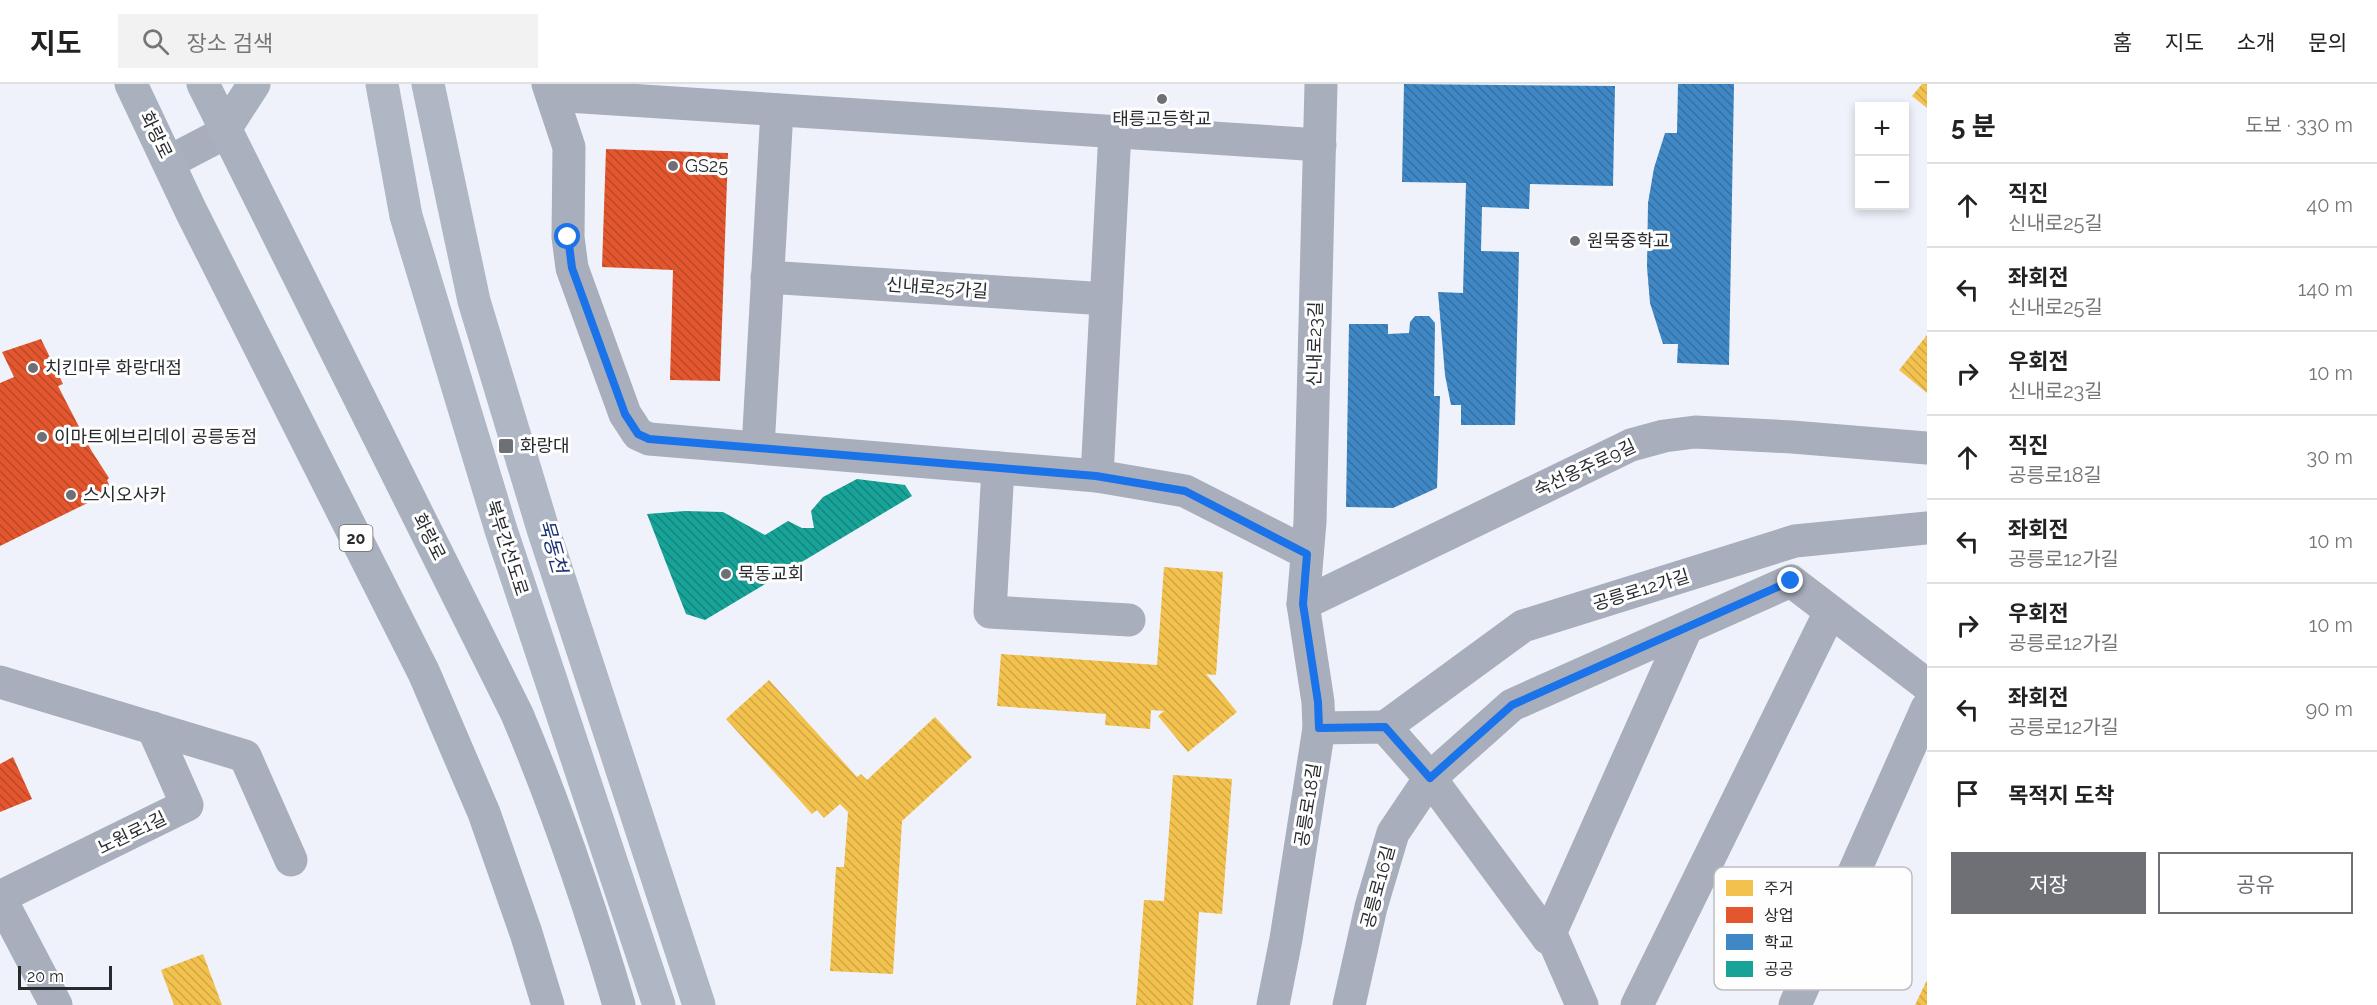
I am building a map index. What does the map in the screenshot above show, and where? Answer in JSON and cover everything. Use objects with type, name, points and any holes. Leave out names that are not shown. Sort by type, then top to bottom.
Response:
[{"type":"highway","name":"북부간선도로","points":[[382,84],[406,216],[501,530],[659,1005]]},
{"type":"highway","points":[[428,84],[474,301],[543,529],[699,1005]]},
{"type":"main road","name":"화랑로","points":[[132,84],[191,211],[424,673],[483,813],[526,933],[548,1005]]},
{"type":"main road","name":"화랑로","points":[[203,84],[517,714],[551,795],[591,910],[619,1005]]},
{"type":"main road","points":[[225,129],[254,84]]},
{"type":"street","name":"신내로23길","points":[[1303,604],[1311,522],[1321,84]]},
{"type":"street","points":[[1307,554],[1185,491],[1096,476],[649,439],[638,434],[630,425],[572,268],[568,237],[569,147],[550,89],[777,110],[1320,146]]},
{"type":"street","points":[[758,448],[777,110]]},
{"type":"street","points":[[169,162],[216,138],[225,129]]},
{"type":"street","points":[[1096,476],[1115,132]]},
{"type":"street","name":"신내로25가길","points":[[767,277],[1106,299]]},
{"type":"street","name":"숙선옹주로9길","points":[[1303,604],[1631,445],[1664,436],[1695,432],[1927,448]]},
{"type":"street","points":[[998,468],[990,612],[1128,620]]},
{"type":"street","name":"공릉로12가길","points":[[1385,727],[1523,626],[1795,541],[1927,528]]},
{"type":"street","points":[[1430,778],[1512,705],[1791,581],[1927,685]]},
{"type":"street","name":"공릉로18길","points":[[1273,1005],[1286,939],[1319,728],[1318,702],[1303,604]]},
{"type":"street","points":[[1637,1005],[1830,612]]},
{"type":"street","points":[[1548,938],[1686,629]]},
{"type":"street","points":[[0,682],[245,756],[291,860]]},
{"type":"street","points":[[1856,867],[1927,708]]},
{"type":"street","points":[[1319,728],[1385,727],[1430,778],[1548,938],[1554,941],[1581,1004]]},
{"type":"street","name":"노원로1길","points":[[56,1005],[0,898],[187,805],[153,728]]},
{"type":"street","name":"공릉로16길","points":[[1349,1005],[1371,907],[1393,833],[1430,778]]},
{"type":"street","points":[[1795,1005],[1802,990]]},
{"type":"building: 주거","points":[[1922,84],[1927,84],[1927,108],[1912,96]]},
{"type":"building: 주거","points":[[1927,335],[1927,393],[1899,370]]},
{"type":"building: 주거","points":[[1164,567],[1223,572],[1216,675],[1206,674],[1237,712],[1188,752],[1158,716],[1164,711],[1151,710],[1150,729],[1105,725],[1106,714],[997,706],[1001,654],[1157,665]]},
{"type":"building: 주거","points":[[769,680],[857,777],[861,774],[867,780],[935,717],[972,757],[902,821],[893,974],[830,971],[836,867],[844,867],[848,812],[840,804],[824,818],[817,810],[812,814],[726,719]]},
{"type":"building: 주거","points":[[1173,775],[1232,779],[1222,914],[1199,912],[1193,1005],[1136,1005],[1144,900],[1164,901]]},
{"type":"building: 주거","points":[[203,954],[222,1005],[174,1005],[161,970]]},
{"type":"building: 주거","points":[[1927,980],[1927,1005],[1915,1005]]},
{"type":"building: 상업","points":[[606,149],[728,153],[720,381],[670,380],[673,270],[602,267]]},
{"type":"building: 상업","name":"이마트에브리데이 공릉동점","points":[[41,339],[63,384],[58,386],[91,450],[109,478],[107,480],[112,491],[0,546],[0,383],[14,377],[2,352]]},
{"type":"building: 상업","points":[[13,757],[32,799],[0,812],[0,764]]},
{"type":"building: 학교","points":[[1404,84],[1615,86],[1613,186],[1530,184],[1529,209],[1482,207],[1481,251],[1519,252],[1515,425],[1461,425],[1461,405],[1451,405],[1445,375],[1438,292],[1463,293],[1466,183],[1402,182]]},
{"type":"building: 학교","points":[[1678,84],[1734,84],[1729,365],[1677,363],[1678,344],[1663,344],[1650,303],[1647,267],[1648,203],[1654,168],[1665,133],[1677,133]]},
{"type":"building: 학교","points":[[1415,316],[1429,316],[1435,323],[1434,396],[1440,396],[1437,488],[1393,508],[1346,507],[1349,324],[1388,324],[1388,334],[1409,333],[1410,322]]},
{"type":"building: 공공","name":"묵동교회","points":[[857,479],[905,485],[912,496],[705,620],[686,614],[647,514],[685,511],[723,512],[765,535],[788,521],[802,528],[814,528],[811,511],[823,497]]},
{"type":"place","name":"태릉고등학교","points":[[1162,99]]},
{"type":"place","name":"GS25","points":[[673,166]]},
{"type":"place","name":"원묵중학교","points":[[1575,241]]},
{"type":"place","name":"치킨마루 화랑대점","points":[[33,368]]},
{"type":"place","name":"이마트에브리데이 공릉동점","points":[[42,437]]},
{"type":"place","name":"화랑대","points":[[506,446]]},
{"type":"place","name":"스시오사카","points":[[71,495]]},
{"type":"place","name":"묵동교회","points":[[726,574]]},
{"type":"route","points":[[568,237],[572,268],[625,414],[630,425],[638,434],[649,439],[1096,476],[1185,491],[1307,554],[1303,604],[1318,702],[1319,728],[1385,727],[1430,778],[1512,705],[1791,581]]},
{"type":"water label","name":"묵동천","points":[[553,546]]}]
